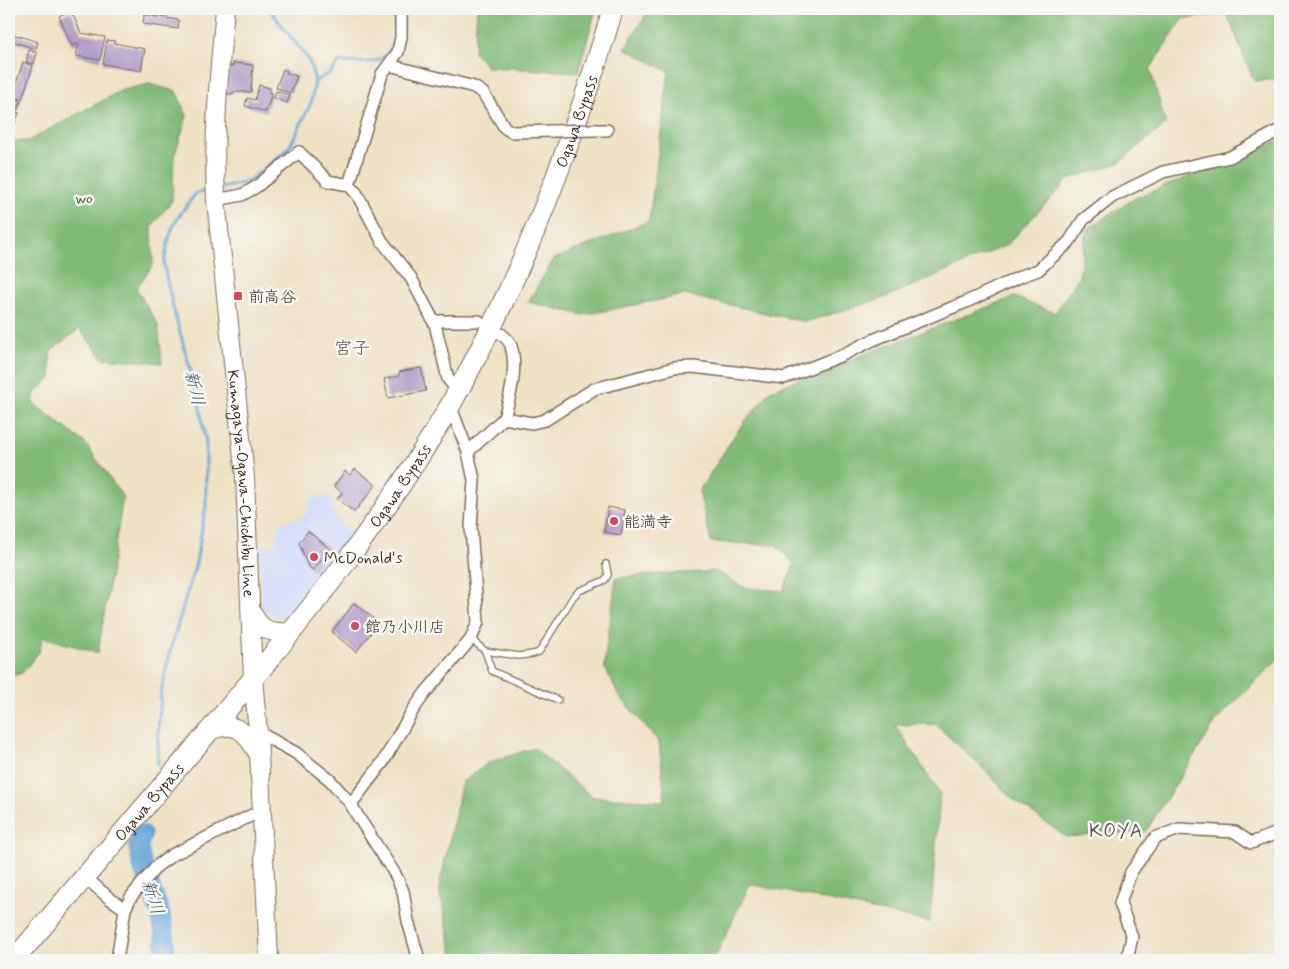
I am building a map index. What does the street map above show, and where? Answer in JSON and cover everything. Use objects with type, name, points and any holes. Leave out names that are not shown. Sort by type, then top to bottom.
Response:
[{"type":"highway","name":"Ogawa Bypass","points":[[14,960],[253,680],[342,567],[415,462],[454,398],[478,353],[520,264],[576,126],[613,9]]},
{"type":"main road","name":"Kumagaya-Ogawa-Chichibu Line","points":[[225,9],[216,113],[214,164],[216,200],[245,477],[253,680],[258,732],[269,960]]},
{"type":"main road","points":[[251,610],[257,622],[265,629],[272,632],[290,632]]},
{"type":"main road","points":[[210,730],[227,727],[242,732],[250,739],[259,755]]},
{"type":"street","points":[[349,185],[382,74],[398,52],[401,37],[401,9]]},
{"type":"street","points":[[389,65],[474,87],[482,93],[505,128],[512,132],[601,130]]},
{"type":"street","points":[[504,418],[532,423],[545,420],[594,389],[674,368],[693,366],[784,378],[840,356],[873,340],[1038,270],[1069,242],[1083,220],[1112,198],[1163,172],[1230,157],[1280,130]]},
{"type":"street","points":[[216,200],[242,195],[256,187],[298,152],[328,181],[349,185],[357,194],[382,240],[411,278],[433,321],[468,452],[474,480],[471,528],[478,622],[471,638],[426,692],[413,710],[383,762],[351,804]]},
{"type":"street","points":[[433,321],[479,321]]},
{"type":"street","points":[[468,452],[504,418],[510,397],[514,362],[511,346],[507,338],[502,334]]},
{"type":"street","points":[[258,732],[296,753],[330,780],[351,804],[399,883],[418,960]]},
{"type":"street","points":[[118,960],[125,909],[131,898],[157,866],[172,855],[262,810]]},
{"type":"street","points":[[1127,960],[1132,937],[1120,903],[1131,872],[1154,838],[1178,829],[1235,832],[1251,843],[1280,832]]},
{"type":"street","points":[[85,877],[125,909]]},
{"type":"lane","points":[[485,651],[519,656],[539,652],[573,597],[580,591],[605,580],[608,575],[606,564]]},
{"type":"lane","points":[[471,638],[485,651],[492,671],[558,700]]},
{"type":"shaded area","points":[[324,496],[333,499],[332,509],[340,524],[353,531],[289,614],[282,618],[263,611],[259,546],[274,546],[280,523],[305,517],[311,497]]},
{"type":"green space","points":[[477,9],[596,9],[578,72],[487,67],[474,52]]},
{"type":"green space","points":[[651,9],[1280,9],[1280,79],[1254,81],[1227,14],[1183,19],[1150,69],[1166,124],[1119,163],[1069,179],[1007,245],[884,298],[805,322],[685,295],[583,315],[528,302],[554,259],[649,221],[669,72],[625,48]]},
{"type":"green space","name":"wo","points":[[149,84],[176,91],[187,116],[174,157],[172,201],[152,226],[153,265],[136,288],[158,325],[162,363],[103,358],[79,329],[50,352],[51,378],[35,393],[33,403],[85,443],[123,497],[98,653],[43,637],[39,652],[22,673],[9,677],[9,141],[28,141],[122,90]]},
{"type":"green space","points":[[1280,141],[1280,654],[1278,659],[1217,720],[1146,831],[1066,837],[1012,799],[987,772],[935,724],[895,725],[940,794],[930,922],[750,884],[714,960],[454,960],[439,888],[462,782],[490,762],[534,748],[592,797],[665,801],[659,742],[619,696],[604,666],[616,578],[715,571],[745,588],[783,591],[794,564],[776,545],[711,542],[699,491],[739,429],[771,390],[1014,297],[1055,313],[1079,277],[1086,230],[1135,198]]},
{"type":"building","points":[[153,9],[170,9],[169,16],[152,15]]},
{"type":"building","points":[[71,11],[81,33],[105,37],[100,60],[76,56],[79,43],[72,46],[59,16]]},
{"type":"building","points":[[144,15],[179,20],[178,29],[143,24]]},
{"type":"building","points":[[13,34],[38,42],[36,49],[11,41]]},
{"type":"building","points":[[107,40],[145,49],[141,71],[103,64]]},
{"type":"building","points":[[29,50],[37,53],[34,64],[26,62]]},
{"type":"building","points":[[23,62],[33,66],[22,99],[12,96]]},
{"type":"building","points":[[233,63],[253,65],[251,92],[227,94],[229,66],[233,66]]},
{"type":"building","points":[[283,69],[287,73],[297,76],[291,93],[276,88]]},
{"type":"building","points":[[259,85],[270,88],[269,93],[272,93],[266,112],[245,106],[247,98],[255,100]]},
{"type":"building","points":[[276,91],[290,95],[287,103],[274,98]]},
{"type":"building","points":[[9,96],[21,100],[18,110],[9,107]]},
{"type":"building","points":[[9,109],[19,113],[14,124],[9,122]]},
{"type":"building","points":[[421,368],[426,391],[388,398],[384,379],[399,376],[399,372]]},
{"type":"building","points":[[355,469],[376,485],[354,512],[337,499],[342,493],[334,486],[345,471],[350,475]]},
{"type":"building","name":"能満寺","points":[[608,507],[625,510],[621,535],[604,532]]},
{"type":"building","name":"McDonald's","points":[[308,531],[330,549],[313,570],[308,566],[299,543]]},
{"type":"building","name":"館乃小川店","points":[[354,603],[377,621],[369,631],[371,633],[356,652],[332,632]]},
{"type":"waterway","name":"新川","points":[[222,188],[246,182],[265,169],[289,148],[311,103],[315,81],[309,60],[269,9]]},
{"type":"waterway","points":[[315,81],[330,73],[340,62],[358,63],[375,61],[388,54],[395,37],[393,9]]},
{"type":"waterway","name":"新川","points":[[158,765],[161,692],[170,651],[196,563],[206,505],[206,443],[198,397],[175,315],[164,264],[168,242],[173,227],[181,213],[196,193],[211,191]]},
{"type":"waterway","name":"新川","points":[[142,835],[138,846],[143,868],[160,912],[165,936],[166,960]]},
{"type":"place","name":"前高谷","points":[[238,296]]},
{"type":"place","name":"能満寺","points":[[614,521]]},
{"type":"place","name":"McDonald's","points":[[314,557]]},
{"type":"place","name":"館乃小川店","points":[[355,626]]},
{"type":"district","name":"宮子","points":[[352,348]]},
{"type":"district","name":"KOYA","points":[[1116,830]]}]
